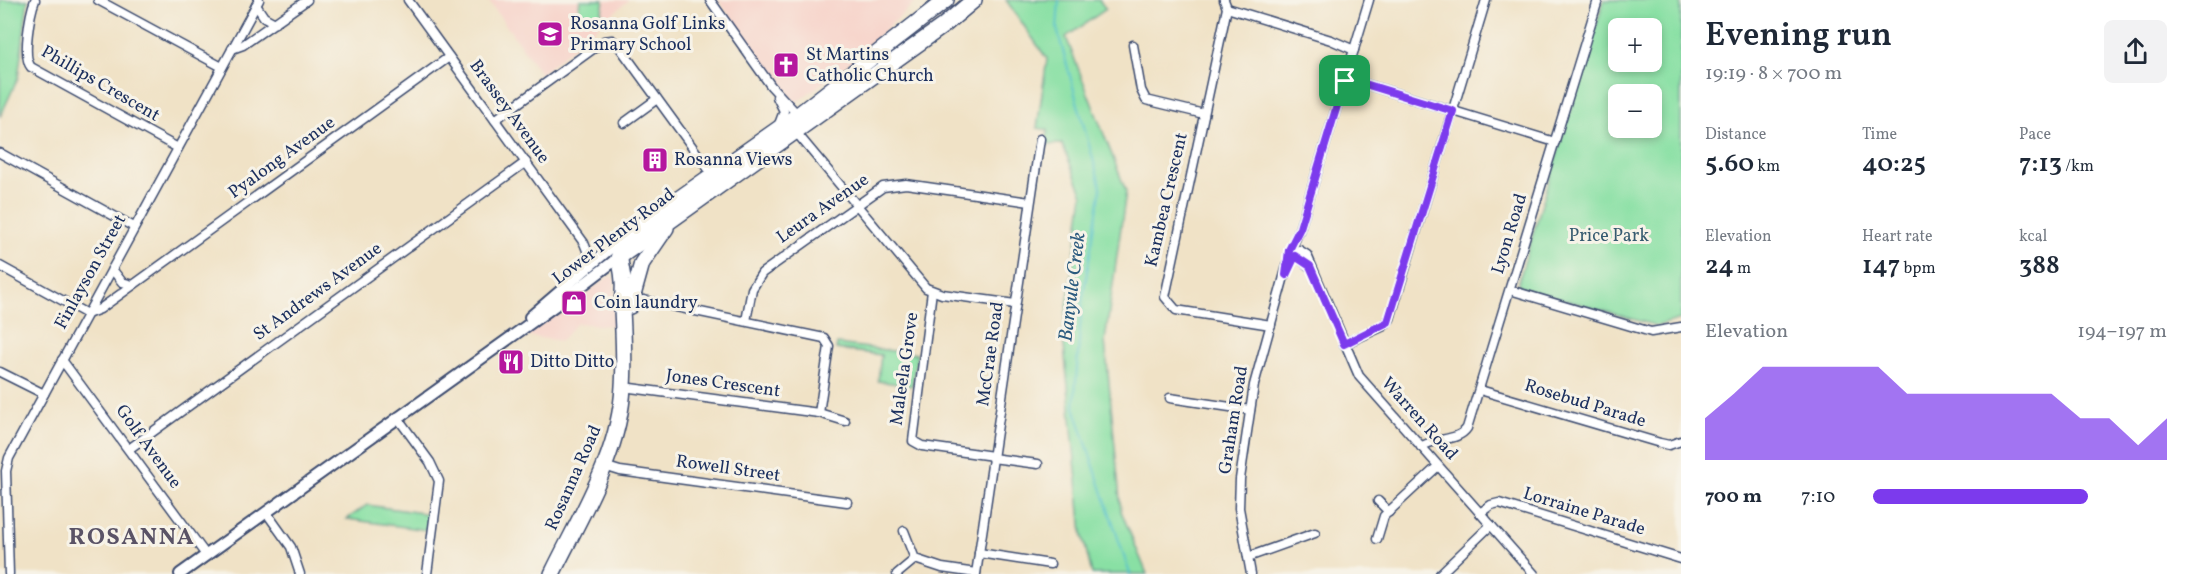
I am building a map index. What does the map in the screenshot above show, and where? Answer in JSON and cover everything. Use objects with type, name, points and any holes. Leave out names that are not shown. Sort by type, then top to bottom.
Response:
[{"type":"highway","name":"Lower Plenty Road","points":[[622,246],[654,230],[795,131],[957,14],[970,1]]},
{"type":"highway","name":"Lower Plenty Road","points":[[622,246],[638,225],[798,115],[906,32],[938,2]]},
{"type":"highway","points":[[938,2],[953,4],[957,14]]},
{"type":"highway","name":"Rosanna Road","points":[[552,574],[604,466],[618,427],[623,387],[625,323],[639,270],[654,243],[682,210]]},
{"type":"highway","points":[[638,225],[643,231],[654,230]]},
{"type":"highway","points":[[622,246],[639,259],[639,270]]},
{"type":"highway","name":"Rosanna Road","points":[[622,246],[622,310],[625,323]]},
{"type":"main road","name":"Lower Plenty Road","points":[[510,336],[602,255],[622,246]]},
{"type":"main road","name":"Lower Plenty Road","points":[[180,574],[510,336],[622,246]]},
{"type":"street","name":"Phillips Crescent","points":[[35,0],[26,53],[27,63],[178,148]]},
{"type":"street","points":[[98,0],[222,68]]},
{"type":"street","points":[[232,49],[243,45],[307,0]]},
{"type":"street","name":"Brassey Avenue","points":[[408,0],[584,243],[602,255]]},
{"type":"street","points":[[710,0],[771,86],[798,115]]},
{"type":"street","name":"Graham Road","points":[[1251,574],[1239,500],[1256,375],[1295,252],[1300,228],[1369,0]]},
{"type":"street","points":[[1344,344],[1388,322],[1486,0]]},
{"type":"street","name":"Lyon Road","points":[[1421,447],[1430,441],[1464,432],[1480,390],[1598,0]]},
{"type":"street","name":"Finlayson Street","points":[[9,574],[4,530],[6,471],[4,457],[44,394],[257,3]]},
{"type":"street","points":[[257,3],[264,17],[275,23]]},
{"type":"street","points":[[1226,4],[1355,47]]},
{"type":"street","name":"Kambea Crescent","points":[[1226,4],[1165,297],[1176,310],[1271,325]]},
{"type":"street","points":[[495,120],[606,40],[616,42],[712,174]]},
{"type":"street","points":[[1133,45],[1146,100],[1204,114]]},
{"type":"street","name":"Pyalong Avenue","points":[[87,314],[100,309],[449,57]]},
{"type":"street","points":[[1345,78],[1555,142]]},
{"type":"street","points":[[771,86],[784,111],[778,129]]},
{"type":"street","points":[[624,123],[657,99]]},
{"type":"street","points":[[795,131],[920,282],[932,291],[1015,304]]},
{"type":"street","name":"McCrae Road","points":[[976,574],[1040,139]]},
{"type":"street","points":[[0,153],[134,227]]},
{"type":"street","name":"St Andrews Avenue","points":[[129,448],[526,162]]},
{"type":"street","name":"Leura Avenue","points":[[747,321],[754,285],[762,273],[878,189],[900,183],[1030,202]]},
{"type":"street","points":[[584,243],[588,253],[586,268]]},
{"type":"street","name":"Warren Road","points":[[1295,252],[1310,266],[1359,376],[1534,574]]},
{"type":"street","points":[[0,266],[87,314]]},
{"type":"street","points":[[112,270],[122,282],[133,285]]},
{"type":"street","points":[[1510,290],[1651,332],[1680,329]]},
{"type":"street","name":"Maleela Grove","points":[[932,291],[912,439],[919,446],[993,457]]},
{"type":"street","points":[[643,300],[821,337],[829,346],[819,413]]},
{"type":"street","name":"Golf Avenue","points":[[62,360],[206,555]]},
{"type":"street","points":[[0,372],[44,394]]},
{"type":"street","name":"Jones Crescent","points":[[623,387],[819,413],[845,421]]},
{"type":"street","name":"Rosebud Parade","points":[[1480,390],[1660,443],[1669,445],[1681,441]]},
{"type":"street","points":[[1170,398],[1250,410]]},
{"type":"street","points":[[397,417],[430,462],[440,481],[427,574]]},
{"type":"street","points":[[993,457],[1038,464]]},
{"type":"street","name":"Rowell Street","points":[[604,466],[620,471],[848,502]]},
{"type":"street","points":[[1377,539],[1382,520],[1438,466]]},
{"type":"street","points":[[1378,501],[1389,512]]},
{"type":"street","name":"Lorraine Parade","points":[[1480,513],[1491,505],[1499,504],[1681,558]]},
{"type":"street","points":[[266,512],[291,547],[300,574]]},
{"type":"street","points":[[1440,574],[1491,525]]},
{"type":"street","points":[[904,531],[915,559]]},
{"type":"street","points":[[1248,557],[1315,533]]},
{"type":"street","points":[[979,554],[1050,564]]},
{"type":"street","points":[[915,559],[942,568],[976,574]]},
{"type":"street","points":[[897,574],[915,559]]},
{"type":"shaded area","name":"Rosanna Golf Links Primary School","points":[[488,0],[629,0],[541,74]]},
{"type":"shaded area","points":[[718,0],[918,0],[847,65],[798,101],[794,101]]},
{"type":"shaded area","points":[[610,276],[615,279],[614,326],[577,323],[561,341],[526,336]]},
{"type":"green space","points":[[0,0],[28,0],[18,78],[0,117]]},
{"type":"green space","points":[[580,0],[604,0],[601,16],[578,13]]},
{"type":"green space","points":[[1006,0],[1099,0],[1106,9],[1066,37],[1126,191],[1105,341],[1121,511],[1147,574],[1092,574],[1082,533],[1063,335],[1083,195],[1062,144],[1046,145],[1048,130],[1037,128],[1047,59]]},
{"type":"green space","name":"Price Park","points":[[1604,0],[1681,0],[1681,319],[1657,326],[1520,287],[1518,283]]},
{"type":"green space","points":[[837,344],[917,354],[912,386],[878,381],[881,355],[836,349]]},
{"type":"green space","points":[[367,505],[429,514],[426,530],[347,519]]},
{"type":"waterway","name":"Banyule Creek","points":[[1059,0],[1057,29],[1101,188],[1082,302],[1074,407],[1130,574]]},
{"type":"place","name":"Rosanna Golf Links Primary School","points":[[550,34]]},
{"type":"place","name":"St Martins Catholic Church","points":[[786,65]]},
{"type":"place","name":"Rosanna Views","points":[[655,160]]},
{"type":"place","name":"Coin laundry","points":[[574,303]]},
{"type":"place","name":"Ditto Ditto","points":[[511,362]]},
{"type":"district","name":"ROSANNA","points":[[132,538]]},
{"type":"route","points":[[1346,76],[1453,111],[1388,322],[1381,328],[1344,344],[1310,266],[1295,256],[1286,275],[1289,250],[1300,228],[1345,81],[1346,76]]}]
